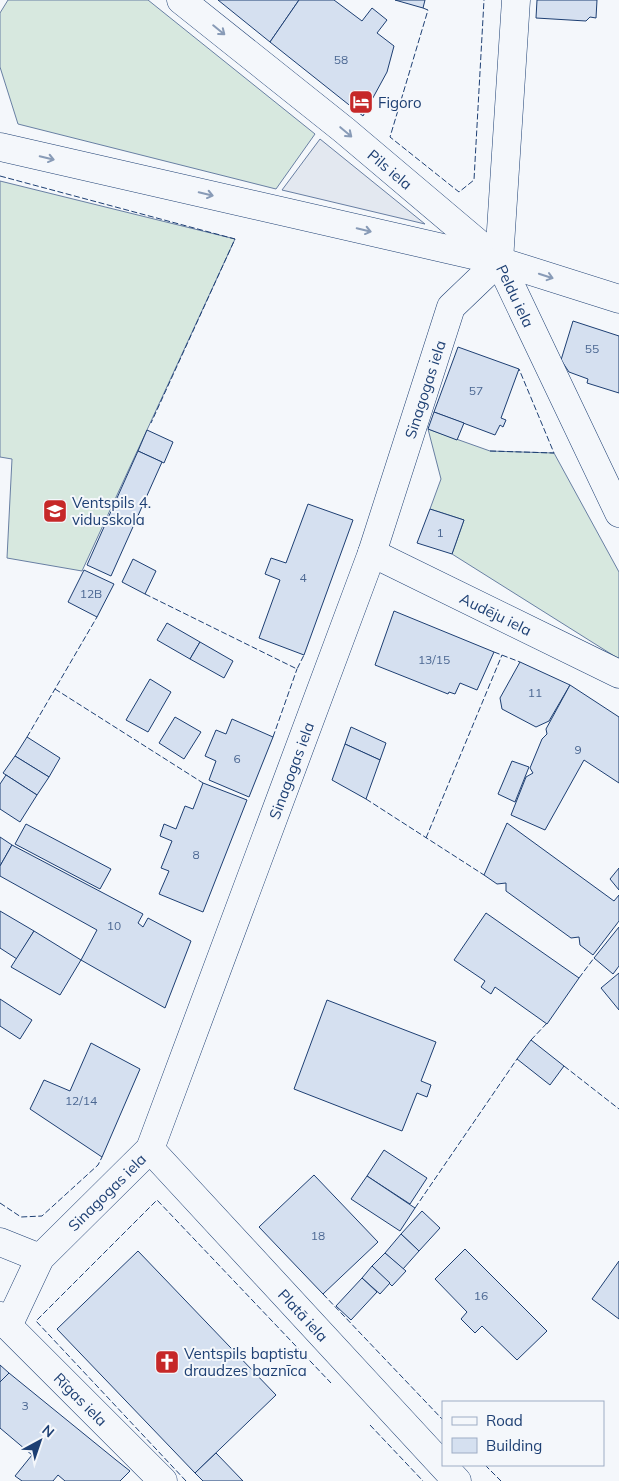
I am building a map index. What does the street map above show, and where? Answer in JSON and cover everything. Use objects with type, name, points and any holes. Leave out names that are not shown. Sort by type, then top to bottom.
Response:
[{"type":"street","name":"Pils iela","points":[[181,0],[344,130],[499,261],[619,299]]},
{"type":"street","name":"Peldu iela","points":[[516,0],[499,261],[619,512]]},
{"type":"street","points":[[0,147],[499,261]]},
{"type":"street","name":"Sinagogas iela","points":[[4,1321],[40,1258],[150,1149],[372,553],[451,307],[499,261]]},
{"type":"street","name":"Audēju iela","points":[[372,553],[619,674]]},
{"type":"street","name":"Platā iela","points":[[150,1149],[442,1465]]},
{"type":"street","points":[[0,1242],[40,1258]]},
{"type":"street","name":"Rīgas iela","points":[[4,1321],[163,1481]]},
{"type":"street","name":"Platā iela","points":[[443,1466],[457,1481]]},
{"type":"shaded area","points":[[8,0],[148,0],[315,134],[276,189],[18,124],[0,67],[0,13]]},
{"type":"shaded area","points":[[320,139],[425,224],[282,190]]},
{"type":"shaded area","name":"Ventspils 4. vidusskola","points":[[0,181],[235,239],[82,571],[7,558],[12,459],[0,457]]},
{"type":"shaded area","points":[[428,429],[490,451],[554,453],[619,572],[619,659],[452,554],[464,520],[430,509],[441,479]]},
{"type":"building","points":[[218,0],[299,0],[270,42]]},
{"type":"building","points":[[299,0],[334,0],[362,21],[372,8],[387,20],[377,33],[394,46],[387,72],[363,116],[270,42]]},
{"type":"building","points":[[395,0],[425,0],[423,8]]},
{"type":"building","points":[[537,0],[597,0],[596,18],[590,17],[586,21],[536,18]]},
{"type":"building","points":[[573,321],[619,336],[619,393],[587,383],[588,379],[569,372],[561,360]]},
{"type":"building","points":[[458,347],[519,369],[501,418],[506,420],[503,427],[500,425],[495,435],[434,412]]},
{"type":"building","points":[[434,412],[464,423],[457,440],[428,429]]},
{"type":"building","points":[[147,430],[173,442],[164,463],[138,451]]},
{"type":"building","points":[[138,451],[162,462],[111,576],[87,565]]},
{"type":"building","points":[[308,504],[353,520],[304,655],[259,638],[280,580],[265,574],[271,558],[286,563]]},
{"type":"building","points":[[430,509],[464,520],[452,554],[417,543]]},
{"type":"building","points":[[133,559],[156,571],[145,594],[122,582]]},
{"type":"building","points":[[84,570],[114,584],[97,617],[68,602]]},
{"type":"building","points":[[394,611],[494,652],[477,690],[460,683],[455,694],[449,692],[448,694],[375,665]]},
{"type":"building","points":[[167,623],[200,642],[190,659],[157,640]]},
{"type":"building","points":[[200,642],[233,661],[224,678],[190,659]]},
{"type":"building","points":[[520,662],[570,685],[549,721],[536,727],[502,709],[500,698]]},
{"type":"building","points":[[150,679],[171,692],[148,732],[126,720]]},
{"type":"building","points":[[570,685],[619,717],[619,783],[584,760],[545,830],[511,815],[526,777],[533,773],[530,768],[542,739],[547,734],[546,729]]},
{"type":"building","points":[[175,717],[201,732],[184,759],[159,743]]},
{"type":"building","points":[[232,719],[273,737],[249,797],[209,780],[216,761],[205,756],[216,730],[226,734]]},
{"type":"building","points":[[351,727],[386,743],[380,760],[345,744]]},
{"type":"building","points":[[27,737],[60,758],[49,777],[15,756]]},
{"type":"building","points":[[345,744],[380,760],[366,799],[332,780]]},
{"type":"building","points":[[15,756],[49,777],[37,795],[3,773]]},
{"type":"building","points":[[512,761],[529,767],[515,802],[498,794]]},
{"type":"building","points":[[6,775],[37,795],[20,822],[0,809],[0,784]]},
{"type":"building","points":[[203,783],[247,800],[203,912],[159,894],[169,871],[161,868],[172,841],[160,836],[164,824],[176,829],[185,806],[193,809]]},
{"type":"building","points":[[507,823],[614,901],[619,895],[619,921],[593,955],[580,945],[579,937],[571,938],[506,891],[506,883],[497,884],[484,875]]},
{"type":"building","points":[[26,824],[111,869],[100,889],[15,844]]},
{"type":"building","points":[[0,837],[12,845],[0,866]]},
{"type":"building","points":[[12,845],[143,914],[138,923],[143,927],[148,918],[191,941],[165,1008],[81,960],[97,930],[0,876],[0,866]]},
{"type":"building","points":[[619,868],[619,890],[610,879]]},
{"type":"building","points":[[0,911],[34,931],[17,959],[0,948]]},
{"type":"building","points":[[486,913],[579,978],[547,1024],[495,987],[491,994],[481,987],[485,981],[454,960]]},
{"type":"building","points":[[619,927],[619,966],[613,974],[594,958]]},
{"type":"building","points":[[34,931],[81,960],[60,995],[11,967]]},
{"type":"building","points":[[619,973],[619,1010],[601,988]]},
{"type":"building","points":[[0,999],[32,1020],[20,1039],[0,1026]]},
{"type":"building","points":[[327,1000],[436,1042],[421,1081],[431,1085],[427,1097],[417,1093],[402,1131],[294,1089]]},
{"type":"building","points":[[531,1040],[564,1066],[550,1085],[517,1059]]},
{"type":"building","points":[[91,1043],[140,1069],[102,1157],[30,1109],[44,1080],[70,1091]]},
{"type":"building","points":[[384,1150],[427,1178],[410,1204],[367,1176]]},
{"type":"building","points":[[314,1175],[378,1242],[323,1294],[259,1227]]},
{"type":"building","points":[[367,1176],[415,1208],[400,1231],[351,1199]]},
{"type":"building","points":[[422,1211],[440,1228],[419,1251],[401,1234]]},
{"type":"building","points":[[401,1234],[419,1251],[403,1269],[385,1253]]},
{"type":"building","points":[[465,1249],[547,1331],[517,1360],[482,1326],[475,1333],[461,1319],[467,1312],[435,1279]]},
{"type":"building","name":"Ventspils baptistu draudzes baznīca","points":[[138,1251],[276,1395],[195,1473],[57,1329]]},
{"type":"building","points":[[385,1253],[406,1271],[392,1286],[372,1266]]},
{"type":"building","points":[[619,1261],[619,1319],[592,1299]]},
{"type":"building","points":[[372,1266],[390,1283],[380,1294],[362,1278]]},
{"type":"building","points":[[362,1278],[377,1292],[351,1320],[336,1306]]},
{"type":"building","points":[[0,1365],[9,1373],[0,1382]]},
{"type":"building","points":[[9,1373],[130,1471],[120,1481],[65,1481],[58,1475],[53,1481],[22,1481],[15,1476],[32,1455],[0,1428],[0,1382]]},
{"type":"building","points":[[216,1453],[243,1481],[203,1481],[195,1473]]},
{"type":"fence","points":[[423,8],[428,10],[390,137],[459,192],[474,180],[484,0]]},
{"type":"fence","points":[[0,176],[235,239],[151,423]]},
{"type":"fence","points":[[490,451],[554,453],[519,369]]},
{"type":"fence","points":[[145,594],[297,669],[304,655]]},
{"type":"fence","points":[[27,737],[97,617]]},
{"type":"fence","points":[[494,652],[520,662]]},
{"type":"fence","points":[[426,838],[502,655]]},
{"type":"fence","points":[[273,737],[297,669]]},
{"type":"fence","points":[[55,689],[203,783]]},
{"type":"fence","points":[[366,799],[484,875]]},
{"type":"fence","points":[[579,978],[594,958]]},
{"type":"fence","points":[[531,1040],[548,1022]]},
{"type":"fence","points":[[415,1208],[517,1059]]},
{"type":"fence","points":[[564,1066],[619,1109]]},
{"type":"fence","points":[[0,1203],[21,1217],[42,1216],[98,1165],[102,1157]]},
{"type":"fence","points":[[186,1481],[36,1321],[157,1200],[331,1383]]},
{"type":"fence","points":[[323,1294],[442,1419]]},
{"type":"fence","points":[[370,1425],[423,1481]]},
{"type":"fence","points":[[486,1466],[501,1481]]},
{"type":"place","name":"Figoro","points":[[361,102]]},
{"type":"place","name":"Ventspils 4. vidusskola","points":[[55,511]]},
{"type":"place","name":"Ventspils baptistu draudzes baznīca","points":[[167,1362]]}]
